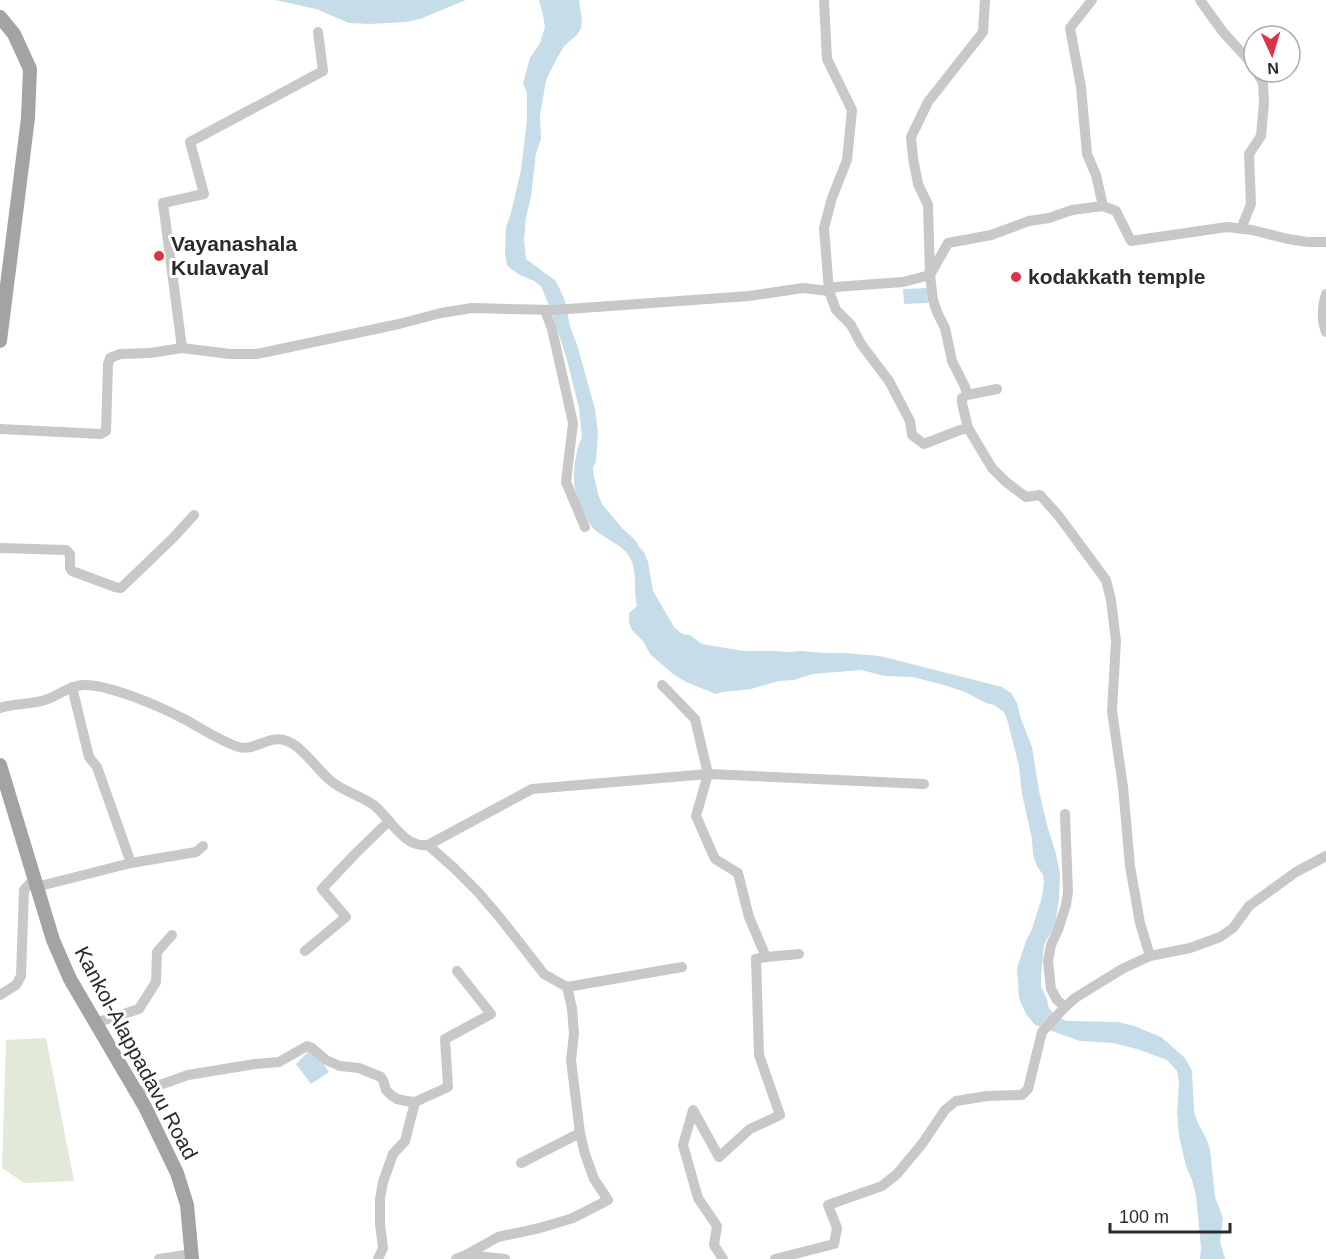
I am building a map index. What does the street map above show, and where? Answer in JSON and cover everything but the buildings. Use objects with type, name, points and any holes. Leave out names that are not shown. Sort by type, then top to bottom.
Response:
[{"type":"main road","points":[[0,16],[14,34],[30,69],[28,118],[5,260],[0,341]]},
{"type":"main road","name":"Kankol-Alappadavu Road","points":[[0,765],[52,940],[70,979],[145,1107],[177,1173],[187,1204],[192,1257]]},
{"type":"street","points":[[824,0],[827,59],[852,110],[847,160],[832,198],[824,228],[829,291],[836,310],[851,325],[861,344],[889,381],[910,421],[912,435],[924,444],[968,428]]},
{"type":"street","points":[[967,394],[952,361],[945,328],[933,300],[928,205],[918,184],[911,137],[928,102],[983,32],[985,0]]},
{"type":"street","points":[[1092,0],[1070,28],[1081,87],[1087,154],[1096,175],[1102,206]]},
{"type":"street","points":[[1200,0],[1222,32],[1242,53]]},
{"type":"street","points":[[182,348],[163,202],[204,194],[190,142],[323,70],[318,32]]},
{"type":"street","points":[[1241,229],[1251,204],[1249,154],[1261,136],[1263,84]]},
{"type":"street","points":[[0,429],[101,434],[106,431],[108,364],[111,358],[120,354],[150,353],[182,348],[230,354],[257,354],[472,308],[563,310],[749,296],[803,288],[829,291],[834,287],[903,282],[930,275],[948,243],[991,235],[1029,221],[1049,218],[1072,210],[1102,206],[1116,211],[1131,241],[1227,227],[1252,230],[1298,241],[1326,242]]},
{"type":"street","points":[[1326,294],[1322,305],[1322,317],[1326,332]]},
{"type":"street","points":[[545,310],[552,329],[573,423],[566,482],[585,526]]},
{"type":"street","points":[[997,389],[967,394],[962,398],[968,428],[992,468],[1026,497],[1040,495],[1058,515],[1106,580],[1114,617],[1116,641],[1112,711],[1115,740],[1123,787],[1130,866],[1140,923],[1150,956]]},
{"type":"street","points":[[0,548],[66,550],[70,554],[72,571],[121,588],[194,515]]},
{"type":"street","points":[[0,708],[45,700],[72,687],[83,685],[104,687],[179,716],[240,747],[249,747],[274,739],[284,740],[295,745],[342,789],[374,805],[405,838],[422,846],[428,845],[532,789],[708,774],[924,784]]},
{"type":"street","points":[[662,685],[695,719],[708,774],[696,816],[715,859],[738,873],[749,917],[766,957]]},
{"type":"street","points":[[72,687],[89,757],[97,767],[131,863]]},
{"type":"street","points":[[1062,1009],[1051,990],[1048,961],[1051,945],[1059,930],[1068,892],[1065,814]]},
{"type":"street","points":[[305,951],[346,917],[322,889],[388,820]]},
{"type":"street","points":[[428,845],[478,892],[544,974],[567,987],[682,967]]},
{"type":"street","points":[[0,995],[16,985],[21,976],[24,890],[35,883],[196,852],[204,846]]},
{"type":"street","points":[[775,1259],[834,1244],[837,1228],[828,1205],[882,1186],[897,1174],[922,1144],[945,1110],[956,1101],[987,1096],[1022,1095],[1029,1089],[1042,1032],[1075,998],[1122,969],[1150,956],[1190,948],[1220,937],[1233,928],[1249,906],[1296,872],[1326,856]]},
{"type":"street","points":[[95,1023],[139,1009],[156,982],[157,952],[171,935]]},
{"type":"street","points":[[723,1259],[714,1245],[717,1226],[698,1198],[683,1145],[693,1110],[719,1157],[750,1129],[780,1115],[759,1055],[756,959],[799,954]]},
{"type":"street","points":[[137,1093],[188,1075],[279,1062],[307,1046],[326,1060],[340,1066],[359,1068],[381,1077],[386,1090],[397,1099],[415,1102],[448,1087],[444,1039],[491,1014],[457,971]]},
{"type":"street","points":[[461,1257],[498,1237],[573,1218],[608,1200],[594,1179],[580,1133],[572,1060],[574,1034],[572,1008],[567,987]]},
{"type":"street","points":[[378,1259],[383,1248],[380,1198],[393,1154],[405,1141],[415,1102]]},
{"type":"street","points":[[521,1163],[580,1133]]},
{"type":"street","points":[[159,1259],[192,1257]]},
{"type":"street","points":[[461,1257],[505,1259]]},
{"type":"green space","points":[[46,1038],[74,1181],[24,1183],[2,1168],[6,1040]]},
{"type":"water","points":[[275,0],[466,0],[420,19],[369,24],[349,23],[316,9]]},
{"type":"water","points":[[539,0],[579,0],[582,21],[577,35],[565,45],[557,58],[545,86],[540,116],[541,139],[536,153],[531,197],[526,217],[524,240],[526,259],[556,281],[565,301],[570,326],[595,409],[598,433],[593,472],[602,504],[644,552],[653,591],[674,627],[682,634],[690,635],[702,644],[744,651],[802,651],[880,656],[1002,687],[1011,693],[1017,703],[1032,747],[1039,791],[1060,874],[1056,920],[1044,945],[1041,987],[1049,1008],[1056,1017],[1067,1021],[1118,1022],[1134,1026],[1161,1037],[1185,1058],[1192,1071],[1194,1111],[1210,1149],[1215,1197],[1223,1218],[1220,1241],[1225,1259],[1200,1259],[1196,1196],[1179,1136],[1177,1071],[1167,1060],[1137,1049],[1113,1043],[1080,1041],[1035,1025],[1026,1014],[1019,998],[1017,969],[1042,897],[1044,882],[1033,855],[1019,766],[1004,712],[994,705],[944,685],[913,677],[885,676],[861,670],[813,674],[751,689],[716,694],[673,674],[650,654],[643,641],[632,630],[629,613],[637,606],[632,562],[622,548],[592,527],[576,492],[575,462],[582,438],[579,408],[552,313],[541,286],[510,268],[507,265],[505,253],[506,227],[521,170],[527,120],[527,93],[523,83],[530,58],[540,43],[545,27]]},
{"type":"water","points":[[927,288],[928,303],[904,304],[903,289]]},
{"type":"water","points":[[312,1048],[329,1072],[311,1084],[296,1064]]},
{"type":"place","name":"Vayanashala Kulavayal","points":[[159,256]]},
{"type":"place","name":"kodakkath temple","points":[[1016,277]]}]
